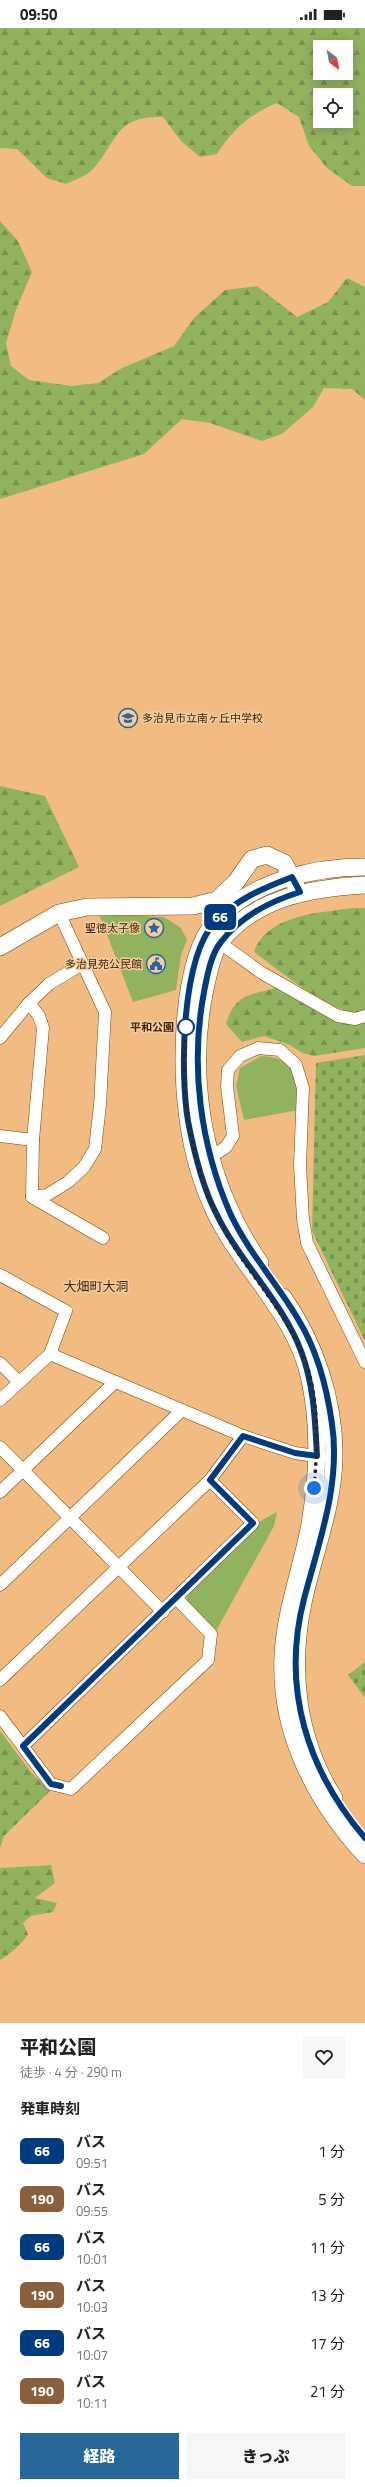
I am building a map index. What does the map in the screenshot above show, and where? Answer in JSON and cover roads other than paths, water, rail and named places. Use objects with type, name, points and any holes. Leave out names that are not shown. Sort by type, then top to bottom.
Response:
[{"type":"street","points":[[0,947],[59,913],[87,907],[193,906],[216,900],[236,882],[252,859],[267,855],[284,863],[300,892]]},
{"type":"street","points":[[365,867],[344,867],[292,877],[236,903],[215,922],[202,941],[192,972],[184,1047],[188,1120],[205,1185],[215,1212],[233,1245],[283,1318],[300,1349],[310,1378],[317,1456],[310,1525],[286,1627],[283,1656],[283,1686],[297,1747],[311,1781],[330,1813],[365,1855]]},
{"type":"street","points":[[365,885],[300,892],[276,900],[242,922],[220,943],[207,976],[201,1011],[198,1052],[200,1102],[211,1157],[231,1215],[247,1244],[299,1320],[314,1353],[324,1382],[332,1424],[334,1458],[331,1494],[303,1602],[298,1631],[296,1659],[297,1690],[310,1752],[326,1784],[345,1815],[365,1838]]},
{"type":"street","points":[[32,1197],[47,1195],[68,1182],[84,1167],[95,1149],[100,1104],[104,1012],[59,913]]},
{"type":"street","points":[[220,943],[262,973],[338,1016],[355,1019],[365,1016]]},
{"type":"street","points":[[0,1038],[29,1003],[49,984],[82,964]]},
{"type":"street","points":[[29,1003],[39,1016],[43,1028],[33,1140],[32,1197]]},
{"type":"street","points":[[211,1157],[226,1147],[232,1136],[227,1086],[228,1070],[240,1056],[258,1048],[280,1050],[296,1065],[303,1088],[300,1165],[303,1219],[307,1243],[365,1362]]},
{"type":"street","points":[[0,1136],[33,1140]]},
{"type":"street","points":[[32,1197],[103,1238]]},
{"type":"street","points":[[0,1275],[66,1311],[50,1354],[0,1400]]},
{"type":"street","points":[[50,1354],[243,1436],[295,1453],[334,1458]]},
{"type":"street","points":[[0,1362],[19,1382]]},
{"type":"street","points":[[0,1492],[115,1382]]},
{"type":"street","points":[[0,1585],[182,1410]]},
{"type":"street","points":[[0,1680],[210,1480],[243,1436]]},
{"type":"street","points":[[0,1447],[118,1569],[163,1612]]},
{"type":"street","points":[[23,1746],[177,1599],[253,1523],[210,1480]]},
{"type":"street","points":[[0,1716],[51,1784],[71,1789],[208,1660],[211,1634],[177,1599]]},
{"type":"place","name":"多治見市立南ヶ丘中学校","points":[[128,718]]},
{"type":"place","name":"聖徳太子像","points":[[154,928]]},
{"type":"place","name":"多治見苑公民館","points":[[156,964]]},
{"type":"place","name":"平和公園","points":[[186,1027]]},
{"type":"district","name":"大畑町大洞","points":[[96,1286]]}]
